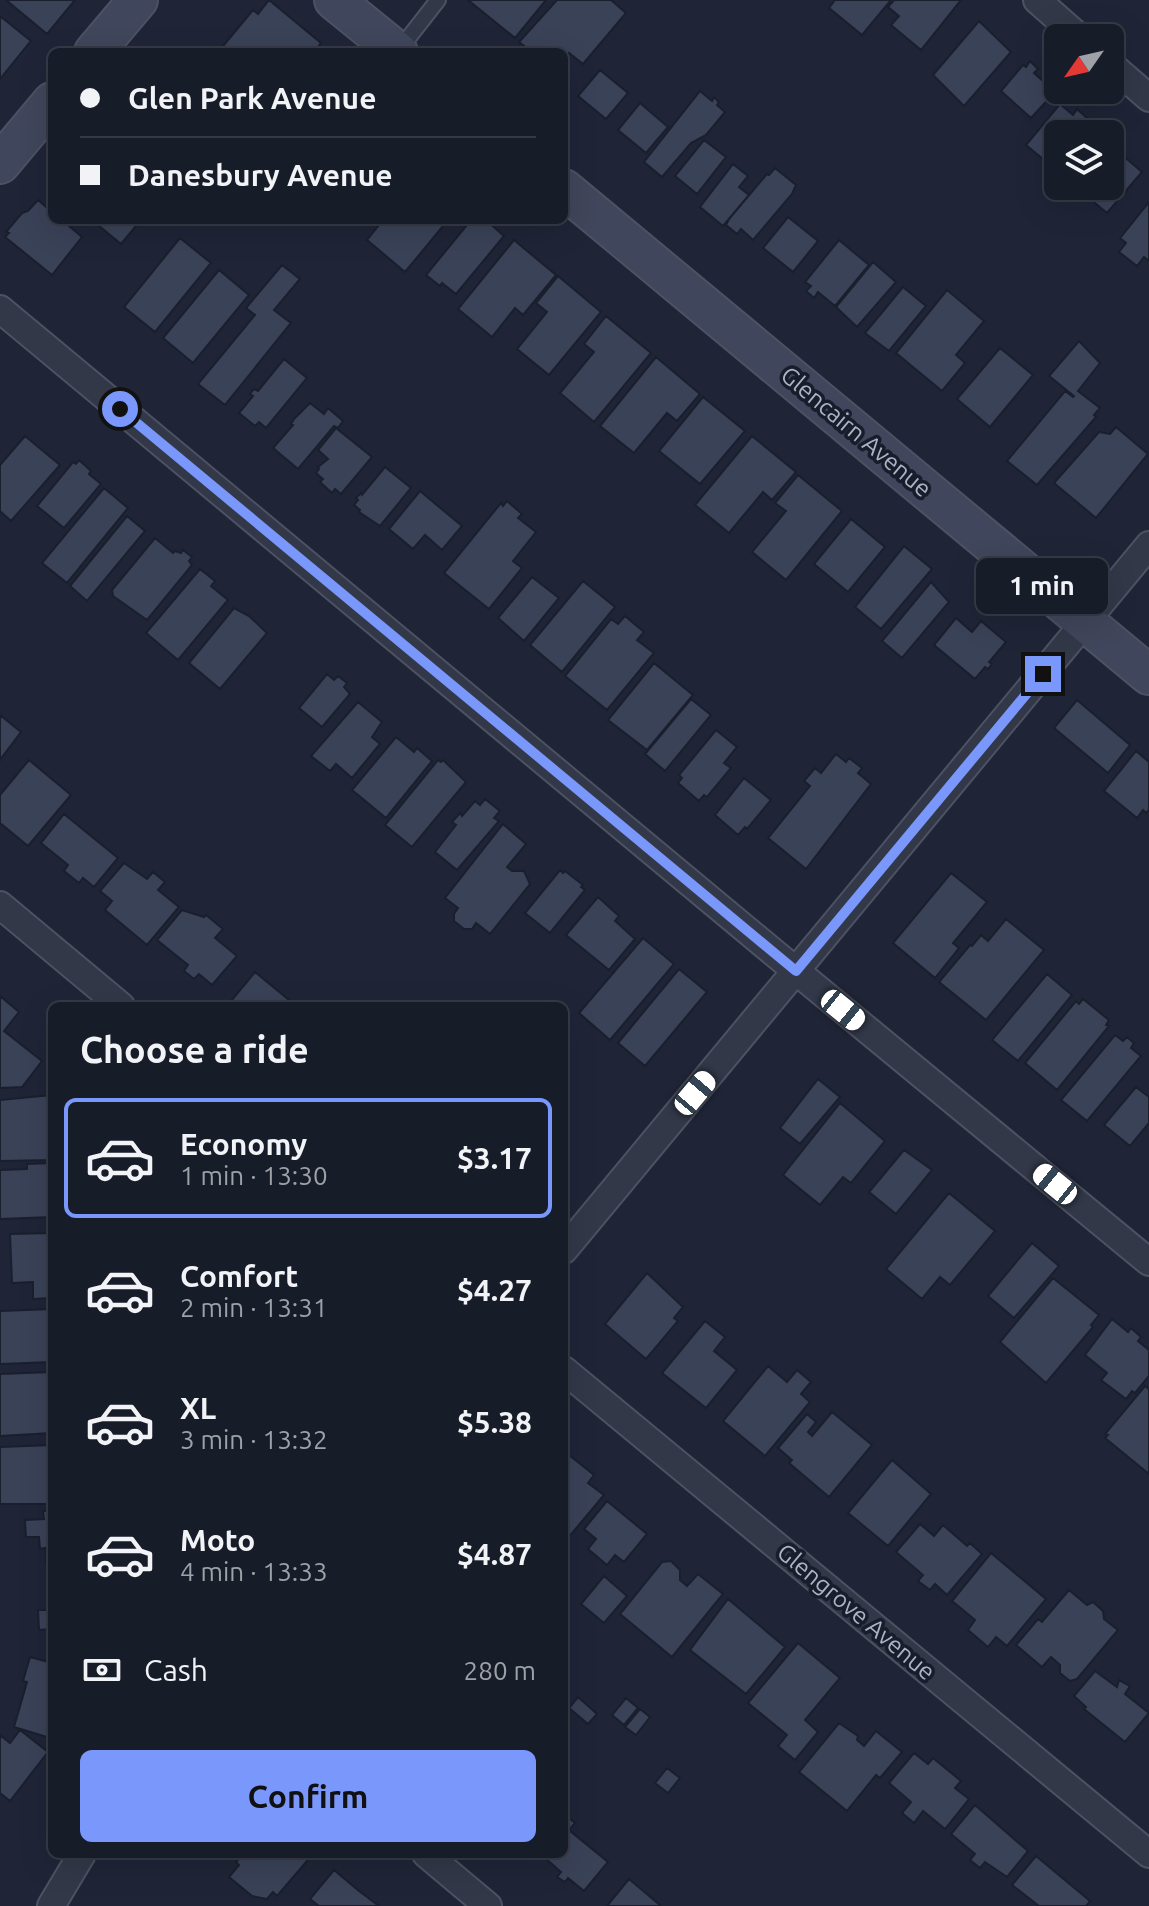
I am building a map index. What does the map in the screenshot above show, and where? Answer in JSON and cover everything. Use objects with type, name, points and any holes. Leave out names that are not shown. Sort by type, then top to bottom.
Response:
[{"type":"street","points":[[97,48],[138,0]]},
{"type":"street","points":[[334,0],[392,48]]},
{"type":"street","points":[[1037,0],[1064,24]]},
{"type":"street","points":[[1124,76],[1149,98]]},
{"type":"street","points":[[0,164],[48,107]]},
{"type":"street","name":"Glencairn Avenue","points":[[568,192],[1149,675]]},
{"type":"street","points":[[0,309],[1149,1262]]},
{"type":"street","points":[[568,1245],[1149,545]]},
{"type":"street","points":[[0,905],[116,1002]]},
{"type":"street","name":"Glengrove Avenue","points":[[568,1373],[1149,1854]]},
{"type":"street","points":[[51,1906],[80,1858]]},
{"type":"street","points":[[431,1858],[488,1906]]},
{"type":"lane","points":[[400,48],[438,0]]},
{"type":"building","points":[[6,0],[75,0],[47,34]]},
{"type":"building","points":[[269,0],[321,43],[317,48],[221,48],[253,10],[258,14]]},
{"type":"building","points":[[468,0],[546,0],[515,38]]},
{"type":"building","points":[[557,0],[611,0],[626,13],[583,64],[568,54],[568,48],[527,48],[519,42]]},
{"type":"building","points":[[835,0],[891,0],[862,35],[829,8]]},
{"type":"building","points":[[894,0],[961,0],[921,50],[891,25],[899,16],[888,7]]},
{"type":"building","points":[[0,16],[31,41],[0,79]]},
{"type":"building","points":[[979,21],[1011,52],[964,106],[933,75]]},
{"type":"building","points":[[1030,61],[1038,69],[1034,73],[1044,82],[1044,104],[1031,118],[1001,91],[1023,65],[1026,67]]},
{"type":"building","points":[[600,70],[628,93],[606,119],[578,96]]},
{"type":"building","points":[[700,91],[712,101],[714,97],[725,112],[706,135],[691,143],[662,177],[644,162]]},
{"type":"building","points":[[640,103],[668,127],[646,153],[618,130]]},
{"type":"building","points":[[1060,104],[1073,115],[1077,109],[1088,119],[1087,120],[1047,120]]},
{"type":"building","points":[[1044,123],[1044,160],[1026,145]]},
{"type":"building","points":[[704,140],[726,157],[697,194],[675,176]]},
{"type":"building","points":[[1124,156],[1142,172],[1124,193]]},
{"type":"building","points":[[733,164],[748,176],[739,187],[749,195],[723,226],[700,207]]},
{"type":"building","points":[[775,168],[796,185],[792,194],[753,240],[741,229],[737,234],[726,225],[729,219]]},
{"type":"building","points":[[38,200],[48,209],[48,224],[67,224],[82,237],[52,275],[5,237],[22,213]]},
{"type":"building","points":[[1091,200],[1118,200],[1107,213]]},
{"type":"building","points":[[1149,202],[1149,261],[1144,257],[1137,266],[1119,252],[1126,243],[1120,238]]},
{"type":"building","points":[[788,217],[818,241],[793,272],[763,248]]},
{"type":"building","points":[[97,224],[138,224],[121,244]]},
{"type":"building","points":[[380,224],[445,224],[405,272],[367,240]]},
{"type":"building","points":[[468,224],[490,224],[504,236],[456,294],[426,275]]},
{"type":"building","points":[[180,238],[211,263],[155,332],[124,307]]},
{"type":"building","points":[[514,240],[556,275],[523,315],[515,308],[492,337],[458,309]]},
{"type":"building","points":[[839,240],[869,265],[835,306],[818,292],[814,298],[806,291],[811,286],[805,282]]},
{"type":"building","points":[[873,262],[896,282],[857,327],[836,307]]},
{"type":"building","points":[[282,265],[300,279],[274,310],[291,323],[225,405],[198,384],[255,315],[246,308]]},
{"type":"building","points":[[219,270],[249,295],[193,363],[163,338]]},
{"type":"building","points":[[558,276],[601,312],[549,375],[517,349],[547,312],[536,303]]},
{"type":"building","points":[[903,287],[926,306],[889,351],[865,333]]},
{"type":"building","points":[[947,290],[984,321],[956,355],[965,363],[942,391],[896,353]]},
{"type":"building","points":[[606,316],[651,353],[594,422],[560,393],[594,352],[584,344]]},
{"type":"building","points":[[1079,341],[1100,363],[1078,391],[1100,408],[1094,415],[1096,417],[1037,485],[1007,461],[1065,391],[1074,396],[1049,376]]},
{"type":"building","points":[[1000,348],[1033,375],[990,427],[957,399]]},
{"type":"building","points":[[656,357],[700,394],[677,421],[667,413],[634,453],[600,426]]},
{"type":"building","points":[[284,359],[307,378],[266,428],[259,422],[255,426],[239,413],[253,396],[250,394],[254,389],[258,391]]},
{"type":"building","points":[[703,397],[745,431],[700,484],[659,451]]},
{"type":"building","points":[[310,403],[324,414],[328,408],[343,421],[338,428],[334,426],[298,469],[273,448]]},
{"type":"building","points":[[1116,427],[1148,454],[1096,518],[1054,483],[1099,432],[1110,434]]},
{"type":"building","points":[[336,428],[372,457],[341,494],[335,489],[332,493],[320,482],[323,479],[316,473],[328,459],[318,450]]},
{"type":"building","points":[[25,436],[60,465],[11,521],[0,511],[0,465]]},
{"type":"building","points":[[752,436],[796,472],[772,500],[763,492],[729,533],[695,505]]},
{"type":"building","points":[[79,460],[101,484],[64,528],[37,506],[73,462],[76,464]]},
{"type":"building","points":[[385,467],[411,488],[380,526],[354,505],[358,500],[356,498]]},
{"type":"building","points":[[798,475],[842,511],[786,580],[752,552],[786,511],[775,503]]},
{"type":"building","points":[[104,488],[128,508],[67,583],[42,563]]},
{"type":"building","points":[[420,491],[462,526],[442,550],[425,535],[413,549],[389,529]]},
{"type":"building","points":[[507,501],[522,514],[518,518],[536,532],[513,561],[522,568],[489,609],[444,573],[501,503],[503,506]]},
{"type":"building","points":[[127,516],[145,531],[87,601],[70,586]]},
{"type":"building","points":[[851,519],[885,547],[848,592],[814,564]]},
{"type":"building","points":[[155,538],[173,553],[183,550],[192,557],[189,561],[192,565],[147,620],[113,596],[112,590]]},
{"type":"building","points":[[904,546],[932,569],[881,629],[855,607]]},
{"type":"building","points":[[200,569],[215,581],[211,586],[228,600],[178,660],[146,633]]},
{"type":"building","points":[[532,577],[559,598],[524,641],[498,618]]},
{"type":"building","points":[[583,581],[615,607],[562,672],[530,645]]},
{"type":"building","points":[[931,582],[949,602],[902,658],[882,641]]},
{"type":"building","points":[[234,608],[249,616],[267,633],[220,689],[189,663]]},
{"type":"building","points":[[625,616],[644,632],[637,640],[654,653],[607,710],[565,676],[611,619],[618,624]]},
{"type":"building","points":[[956,618],[972,632],[981,621],[1006,642],[989,662],[992,664],[988,669],[985,667],[975,679],[934,645]]},
{"type":"building","points":[[654,663],[693,695],[647,750],[608,720]]},
{"type":"building","points":[[327,674],[334,680],[338,676],[347,683],[344,687],[350,694],[322,727],[299,708]]},
{"type":"building","points":[[691,699],[711,715],[665,771],[645,754]]},
{"type":"building","points":[[1077,700],[1130,745],[1108,773],[1054,728]]},
{"type":"building","points":[[358,702],[382,722],[372,737],[380,744],[352,778],[336,764],[330,771],[311,756]]},
{"type":"building","points":[[0,715],[21,732],[0,760]]},
{"type":"building","points":[[716,730],[737,747],[724,763],[731,768],[707,797],[704,795],[699,801],[678,783],[682,778],[679,775]]},
{"type":"building","points":[[396,737],[414,752],[417,748],[432,761],[386,818],[352,790]]},
{"type":"building","points":[[1136,751],[1149,762],[1149,810],[1146,813],[1143,810],[1137,818],[1104,791]]},
{"type":"building","points":[[836,754],[846,762],[849,758],[862,768],[858,773],[871,784],[806,869],[768,838],[810,786],[804,781],[815,768],[821,773]]},
{"type":"building","points":[[29,760],[71,795],[28,846],[0,823],[0,795]]},
{"type":"building","points":[[438,760],[443,760],[466,782],[412,847],[385,825]]},
{"type":"building","points":[[744,778],[771,800],[747,829],[745,827],[738,835],[715,815]]},
{"type":"building","points":[[485,799],[500,811],[494,818],[499,821],[457,870],[435,852],[456,825],[452,822],[460,813],[462,816],[475,801],[480,805]]},
{"type":"building","points":[[64,814],[118,858],[94,887],[83,878],[79,883],[64,871],[68,865],[41,843]]},
{"type":"building","points":[[503,824],[526,844],[507,867],[512,871],[524,871],[530,884],[490,934],[476,923],[472,929],[464,929],[454,921],[458,908],[445,898]]},
{"type":"building","points":[[124,863],[147,879],[153,872],[165,882],[158,890],[179,907],[147,945],[105,910],[112,901],[100,891]]},
{"type":"building","points":[[560,870],[583,885],[581,887],[585,890],[550,933],[525,913]]},
{"type":"building","points":[[951,873],[987,902],[953,943],[959,948],[935,978],[893,943]]},
{"type":"building","points":[[598,897],[619,916],[615,921],[635,939],[609,970],[566,935]]},
{"type":"building","points":[[182,910],[206,915],[223,929],[215,938],[237,956],[212,985],[199,974],[194,979],[184,971],[188,965],[157,940]]},
{"type":"building","points":[[1006,919],[1044,950],[986,1020],[939,982],[970,945],[981,935],[988,941]]},
{"type":"building","points":[[643,938],[674,964],[610,1040],[579,1013]]},
{"type":"building","points":[[679,969],[707,992],[645,1066],[618,1043]]},
{"type":"building","points":[[255,972],[291,1002],[232,1002]]},
{"type":"building","points":[[1047,974],[1072,995],[1018,1061],[992,1040]]},
{"type":"building","points":[[0,996],[19,1012],[4,1031],[42,1061],[22,1087],[0,1088]]},
{"type":"building","points":[[1083,999],[1109,1020],[1106,1025],[1109,1026],[1057,1090],[1025,1063],[1076,1001],[1079,1004]]},
{"type":"building","points":[[1115,1035],[1123,1041],[1127,1037],[1134,1043],[1131,1048],[1141,1056],[1087,1121],[1061,1100]]},
{"type":"building","points":[[818,1079],[840,1097],[800,1144],[780,1128]]},
{"type":"building","points":[[1136,1087],[1149,1097],[1149,1123],[1130,1146],[1104,1125]]},
{"type":"building","points":[[48,1095],[48,1160],[0,1161],[0,1100]]},
{"type":"building","points":[[840,1103],[885,1141],[851,1183],[843,1177],[820,1205],[783,1175]]},
{"type":"building","points":[[904,1150],[932,1170],[896,1214],[869,1192]]},
{"type":"building","points":[[48,1163],[48,1217],[0,1219],[0,1170],[27,1169],[27,1164]]},
{"type":"building","points":[[949,1193],[995,1231],[950,1285],[940,1277],[922,1299],[886,1269]]},
{"type":"building","points":[[48,1233],[48,1298],[33,1299],[33,1282],[12,1283],[10,1234]]},
{"type":"building","points":[[1032,1243],[1059,1266],[1014,1318],[988,1296]]},
{"type":"building","points":[[647,1273],[683,1307],[674,1318],[678,1321],[646,1359],[605,1324]]},
{"type":"building","points":[[1053,1278],[1099,1315],[1091,1325],[1093,1327],[1046,1383],[1000,1342]]},
{"type":"building","points":[[48,1309],[48,1362],[0,1364],[0,1311]]},
{"type":"building","points":[[1112,1319],[1128,1332],[1131,1328],[1141,1337],[1138,1341],[1149,1350],[1149,1376],[1126,1399],[1101,1380],[1107,1373],[1085,1355]]},
{"type":"building","points":[[705,1321],[725,1337],[714,1351],[737,1370],[706,1408],[662,1373]]},
{"type":"building","points":[[768,1366],[787,1382],[797,1370],[811,1382],[801,1394],[810,1402],[765,1456],[723,1421]]},
{"type":"building","points":[[48,1372],[48,1433],[0,1436],[0,1374]]},
{"type":"building","points":[[1145,1386],[1149,1389],[1149,1474],[1105,1438],[1108,1435],[1105,1434]]},
{"type":"building","points":[[832,1412],[872,1445],[829,1497],[789,1463],[792,1460],[778,1448],[807,1414],[816,1422],[808,1432],[812,1436]]},
{"type":"building","points":[[48,1445],[48,1504],[0,1504],[0,1447]]},
{"type":"building","points":[[568,1454],[594,1475],[588,1483],[604,1495],[568,1538]]},
{"type":"building","points":[[892,1460],[931,1494],[888,1546],[848,1513]]},
{"type":"building","points":[[607,1501],[647,1534],[624,1562],[615,1555],[607,1565],[588,1549],[596,1539],[584,1529]]},
{"type":"building","points":[[43,1511],[48,1511],[48,1563],[45,1548],[40,1549],[39,1537],[26,1537],[25,1520],[44,1519]]},
{"type":"building","points":[[920,1524],[934,1536],[943,1525],[967,1546],[970,1543],[982,1554],[947,1595],[935,1584],[930,1590],[918,1581],[923,1575],[896,1552]]},
{"type":"building","points":[[991,1553],[1046,1599],[1007,1646],[996,1637],[988,1647],[968,1630],[975,1620],[952,1601]]},
{"type":"building","points":[[671,1561],[680,1570],[680,1580],[687,1586],[698,1574],[723,1594],[672,1657],[620,1614],[662,1562]]},
{"type":"building","points":[[604,1576],[627,1596],[604,1623],[581,1604]]},
{"type":"building","points":[[1069,1590],[1087,1605],[1093,1602],[1103,1611],[1104,1619],[1118,1630],[1077,1679],[1070,1681],[1060,1673],[1060,1665],[1051,1657],[1042,1667],[1016,1645],[1038,1619],[1042,1622]]},
{"type":"building","points":[[728,1599],[785,1647],[746,1694],[690,1650]]},
{"type":"building","points":[[38,1610],[48,1610],[48,1629],[39,1630]]},
{"type":"building","points":[[798,1643],[840,1678],[805,1720],[818,1732],[795,1760],[778,1746],[787,1735],[748,1703]]},
{"type":"building","points":[[30,1657],[48,1662],[48,1737],[14,1727],[27,1682],[23,1681]]},
{"type":"building","points":[[1095,1671],[1117,1687],[1119,1680],[1130,1686],[1125,1694],[1149,1713],[1125,1742],[1084,1709],[1086,1707],[1074,1696]]},
{"type":"building","points":[[578,1697],[597,1714],[588,1724],[569,1708]]},
{"type":"building","points":[[626,1698],[638,1708],[624,1725],[612,1715]]},
{"type":"building","points":[[640,1709],[650,1717],[636,1735],[625,1727]]},
{"type":"building","points":[[839,1723],[858,1736],[857,1740],[864,1746],[876,1731],[902,1752],[880,1778],[876,1775],[847,1811],[799,1772]]},
{"type":"building","points":[[20,1730],[48,1752],[10,1801],[0,1793],[0,1735],[10,1743]]},
{"type":"building","points":[[914,1753],[928,1764],[933,1758],[961,1781],[955,1788],[969,1799],[945,1829],[923,1811],[914,1823],[902,1813],[911,1802],[889,1783]]},
{"type":"building","points":[[667,1768],[680,1778],[668,1793],[655,1783]]},
{"type":"building","points":[[975,1805],[1028,1851],[1007,1877],[985,1862],[980,1868],[970,1860],[975,1854],[951,1834]]},
{"type":"building","points":[[568,1817],[575,1823],[569,1830],[608,1862],[584,1891],[568,1878],[565,1882],[557,1877],[561,1872],[545,1858],[568,1858]]},
{"type":"building","points":[[1036,1856],[1090,1901],[1086,1906],[1039,1906],[1012,1885]]},
{"type":"building","points":[[240,1858],[310,1858],[277,1896],[273,1892],[267,1899],[252,1896],[229,1877],[239,1865],[236,1862]]},
{"type":"building","points":[[334,1870],[379,1906],[319,1906],[310,1899]]},
{"type":"building","points":[[629,1879],[661,1906],[607,1906]]},
{"type":"route","points":[[120,409],[796,971],[1043,674]]}]
